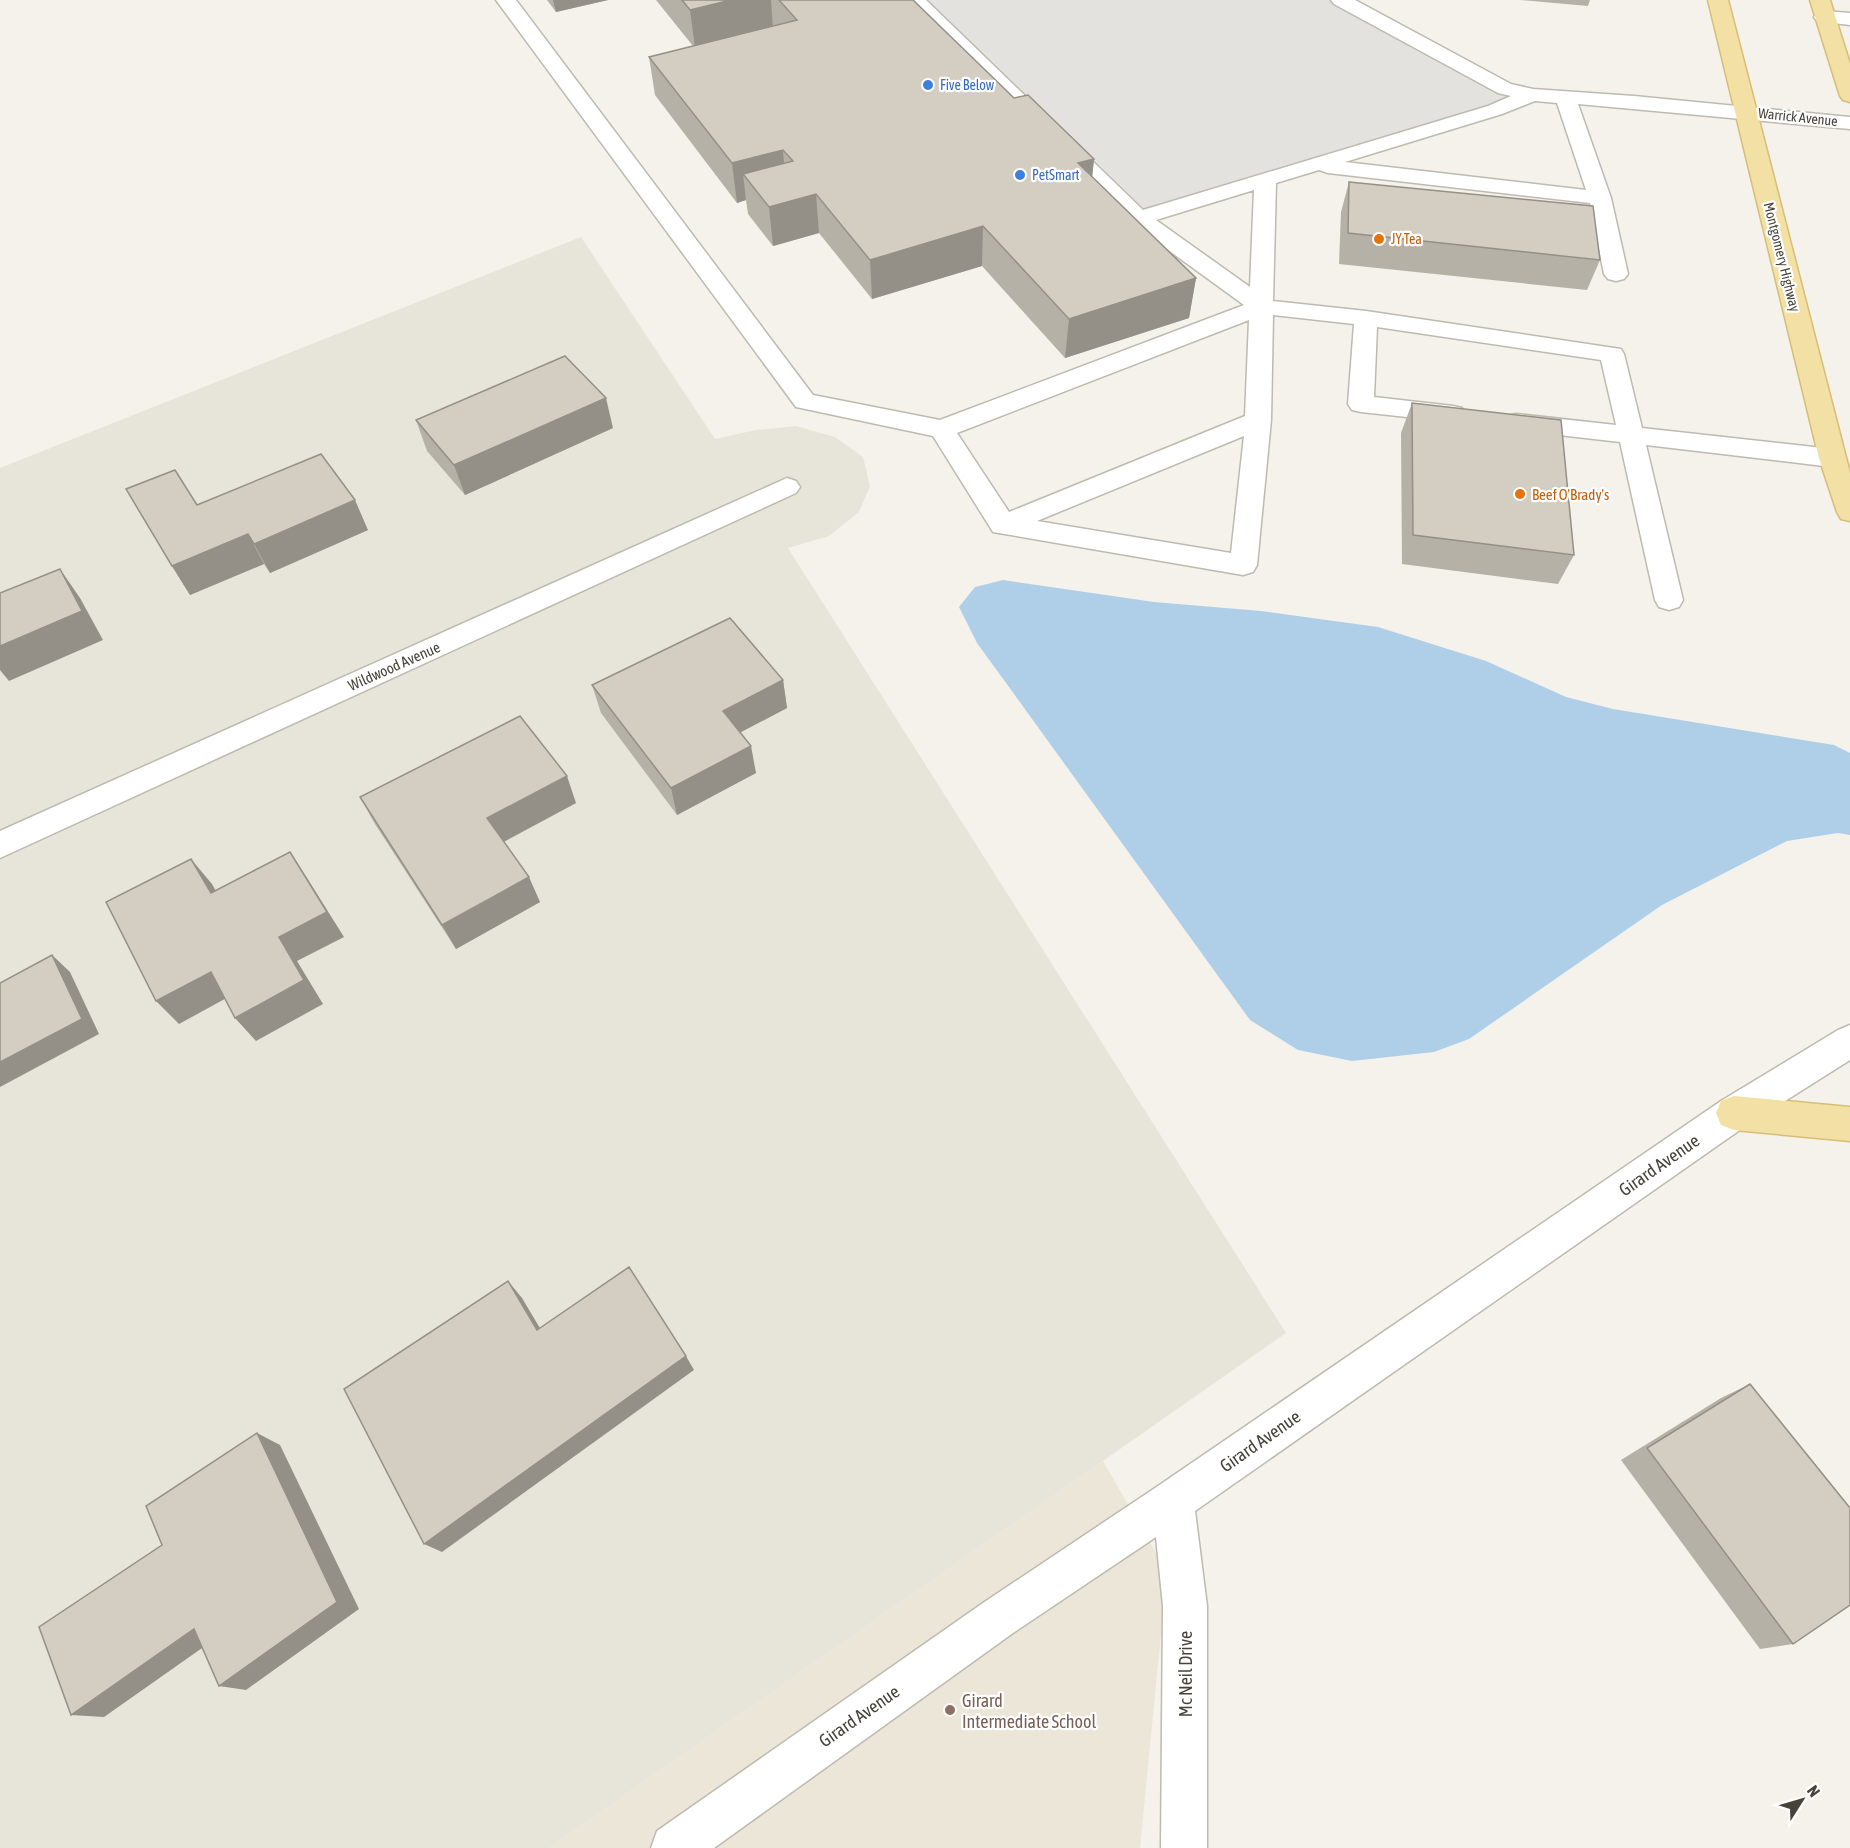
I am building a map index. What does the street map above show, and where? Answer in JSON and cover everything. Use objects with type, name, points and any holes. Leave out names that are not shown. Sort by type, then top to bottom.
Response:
[{"type":"main road","name":"Montgomery Highway","points":[[1718,0],[1832,458],[1850,512]]},
{"type":"main road","points":[[1822,8],[1850,96]]},
{"type":"main road","points":[[1734,1113],[1850,1124]]},
{"type":"street","points":[[506,0],[805,401],[942,429],[1262,307],[1366,318],[1612,354],[1669,600]]},
{"type":"street","points":[[915,0],[1139,218],[1262,307]]},
{"type":"street","name":"Warrick Avenue","points":[[1341,0],[1505,89],[1533,95],[1850,123]]},
{"type":"street","points":[[1822,8],[1850,19]]},
{"type":"street","points":[[1139,218],[1495,110],[1533,95]]},
{"type":"street","points":[[1566,98],[1600,198],[1616,274]]},
{"type":"street","points":[[1314,165],[1600,198]]},
{"type":"street","points":[[942,429],[1003,525],[1243,565],[1258,420],[1265,180]]},
{"type":"street","points":[[1366,318],[1361,404],[1832,458]]},
{"type":"street","points":[[1003,525],[1258,420]]},
{"type":"street","name":"Wildwood Avenue","points":[[0,845],[788,487]]},
{"type":"street","name":"Girard Avenue","points":[[674,1848],[998,1618],[1173,1501],[1734,1113],[1850,1041]]},
{"type":"street","name":"Mc Neil Drive","points":[[1173,1501],[1185,1606],[1184,1848]]},
{"type":"shaded area","points":[[915,0],[1343,0],[1517,98],[1139,218]]},
{"type":"shaded area","points":[[581,237],[715,439],[756,430],[796,426],[835,437],[863,457],[870,486],[859,512],[829,536],[788,548],[1286,1333],[549,1848],[0,1848],[0,468]]},
{"type":"shaded area","name":"Girard Intermediate School","points":[[1103,1461],[1167,1572],[1140,1848],[549,1848]]},
{"type":"water","points":[[1003,580],[1154,602],[1261,611],[1378,627],[1486,661],[1566,697],[1613,709],[1834,745],[1850,753],[1850,835],[1838,833],[1787,841],[1662,905],[1469,1039],[1434,1052],[1352,1061],[1298,1050],[1250,1020],[977,643],[959,607],[975,587]]},
{"type":"building","points":[[682,0],[731,0],[690,10]]},
{"type":"building","points":[[779,0],[913,0],[1014,98],[1028,95],[1094,159],[1078,163],[1196,278],[1069,319],[983,226],[870,260],[816,194],[769,207],[743,174],[793,161],[783,150],[732,163],[649,57],[797,20]]},
{"type":"building","points":[[1349,182],[1593,206],[1600,260],[1348,233]]},
{"type":"building","points":[[565,356],[606,398],[454,465],[416,420]]},
{"type":"building","points":[[1412,403],[1561,420],[1574,555],[1413,535]]},
{"type":"building","points":[[321,454],[355,500],[254,544],[248,534],[172,566],[126,489],[175,470],[197,505]]},
{"type":"building","points":[[60,569],[82,611],[0,646],[0,593]]},
{"type":"building","points":[[730,618],[783,680],[723,711],[751,746],[671,788],[592,685]]},
{"type":"building","points":[[520,716],[567,776],[487,818],[529,877],[442,925],[360,797]]},
{"type":"building","points":[[290,852],[327,912],[279,937],[304,980],[235,1018],[211,972],[156,1001],[106,902],[191,859],[211,893]]},
{"type":"building","points":[[52,955],[82,1019],[0,1062],[0,983]]},
{"type":"building","points":[[629,1267],[686,1356],[424,1544],[344,1389],[508,1281],[537,1330]]},
{"type":"building","points":[[1750,1384],[1850,1508],[1850,1605],[1793,1644],[1647,1448]]},
{"type":"building","points":[[257,1433],[337,1602],[219,1686],[194,1629],[71,1715],[39,1627],[162,1545],[146,1506]]},
{"type":"place","name":"Five Below","points":[[928,85]]},
{"type":"place","name":"PetSmart","points":[[1020,175]]},
{"type":"place","name":"JY Tea","points":[[1379,239]]},
{"type":"place","name":"Beef O'Brady's","points":[[1520,494]]},
{"type":"place","name":"Girard Intermediate School","points":[[950,1710]]}]
